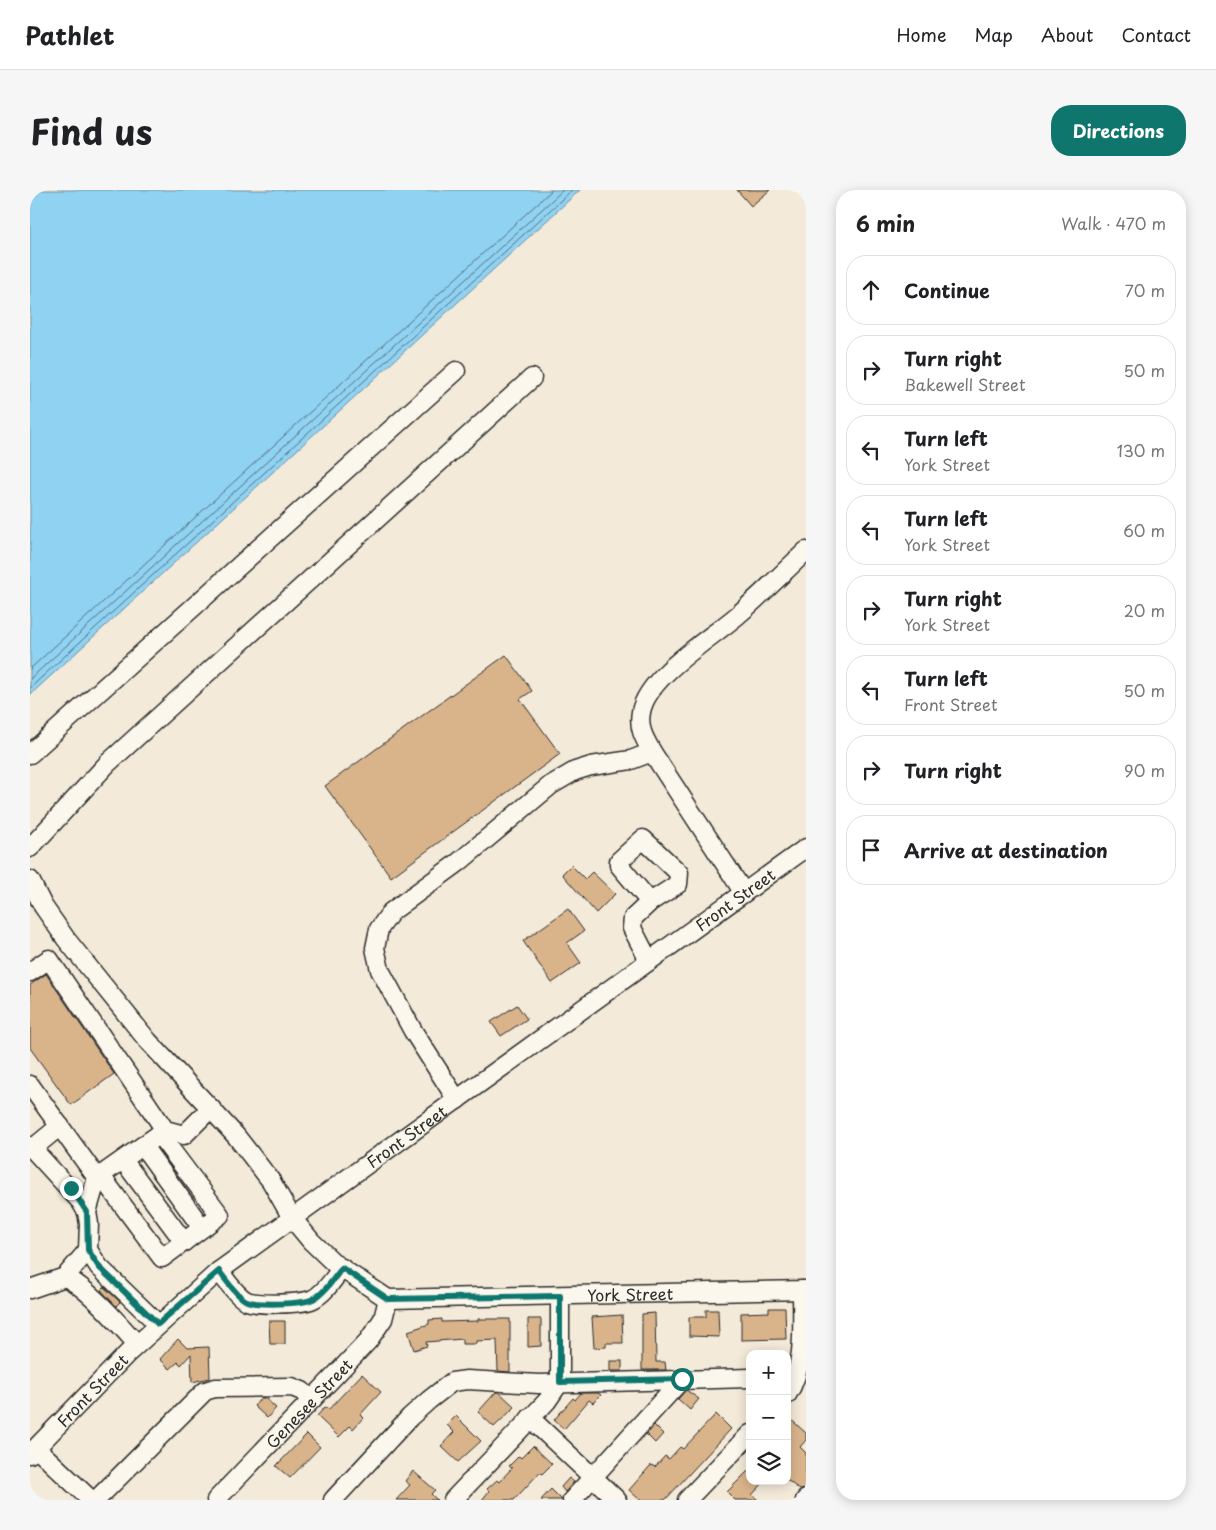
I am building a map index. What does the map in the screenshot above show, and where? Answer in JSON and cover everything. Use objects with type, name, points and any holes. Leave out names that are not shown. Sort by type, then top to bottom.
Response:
[{"type":"street","points":[[30,754],[456,371]]},
{"type":"street","points":[[30,848],[108,763],[532,378]]},
{"type":"street","points":[[744,893],[640,731],[641,711],[650,691],[682,658],[739,614],[806,551]]},
{"type":"street","points":[[456,1100],[413,1031],[380,970],[376,948],[379,929],[391,912],[459,862],[551,785],[576,771],[591,766],[631,760],[652,752]]},
{"type":"street","name":"Front Street","points":[[33,1451],[137,1344],[219,1271],[806,848]]},
{"type":"street","points":[[30,880],[43,906],[66,938],[148,1041],[236,1136],[271,1181],[292,1218],[311,1242],[342,1268],[388,1299]]},
{"type":"street","points":[[649,961],[632,923],[633,918],[650,902]]},
{"type":"street","points":[[30,972],[49,959],[162,1132],[220,1215],[162,1258],[30,1086]]},
{"type":"street","points":[[158,1324],[99,1267],[88,1250],[87,1212],[99,1177],[162,1132],[184,1135],[211,1108]]},
{"type":"street","points":[[60,1126],[31,1148],[71,1188],[87,1212]]},
{"type":"street","points":[[143,1146],[202,1228]]},
{"type":"street","points":[[123,1160],[184,1242]]},
{"type":"street","points":[[30,1289],[65,1277],[88,1250]]},
{"type":"street","points":[[219,1271],[244,1300],[254,1303],[301,1302],[312,1300],[323,1292],[342,1268]]},
{"type":"street","points":[[65,1277],[72,1280],[93,1299],[137,1344]]},
{"type":"street","points":[[797,1377],[803,1360],[804,1290]]},
{"type":"street","name":"York Street","points":[[388,1299],[804,1290]]},
{"type":"street","points":[[453,1500],[555,1391],[560,1382],[560,1296]]},
{"type":"street","name":"Genesee Street","points":[[216,1500],[368,1341],[383,1319],[388,1299]]},
{"type":"street","points":[[333,1500],[410,1418],[452,1382],[467,1380],[539,1384],[746,1378]]},
{"type":"street","points":[[572,1500],[682,1379]]},
{"type":"street","points":[[96,1500],[205,1391],[215,1388],[292,1387],[302,1391],[312,1400]]},
{"type":"street","points":[[530,1418],[617,1500]]},
{"type":"street","points":[[687,1500],[746,1438]]},
{"type":"street","points":[[33,1451],[91,1500]]},
{"type":"water","points":[[30,190],[580,190],[30,695]]},
{"type":"building","points":[[737,190],[770,190],[751,206]]},
{"type":"building","points":[[506,655],[532,691],[520,699],[560,754],[391,877],[325,786]]},
{"type":"building","points":[[571,865],[585,879],[592,872],[615,894],[596,913],[562,874]]},
{"type":"building","points":[[568,909],[584,931],[567,943],[581,963],[552,983],[523,941]]},
{"type":"building","points":[[46,974],[114,1074],[71,1105],[30,1048],[30,985]]},
{"type":"building","points":[[517,1005],[527,1019],[501,1036],[491,1022]]},
{"type":"building","points":[[104,1287],[120,1302],[116,1306],[101,1290]]},
{"type":"building","points":[[769,1308],[785,1308],[786,1339],[741,1340],[741,1313],[769,1312]]},
{"type":"building","points":[[706,1310],[718,1310],[719,1337],[689,1336],[689,1317],[706,1317]]},
{"type":"building","points":[[655,1313],[656,1362],[665,1362],[666,1370],[642,1370],[642,1314]]},
{"type":"building","points":[[622,1315],[623,1343],[606,1343],[606,1347],[594,1348],[592,1317]]},
{"type":"building","points":[[442,1319],[442,1322],[510,1319],[510,1372],[498,1371],[497,1340],[476,1341],[476,1344],[462,1344],[462,1339],[426,1342],[427,1346],[414,1350],[408,1331],[429,1324],[429,1320]]},
{"type":"building","points":[[528,1319],[541,1319],[541,1346],[528,1347]]},
{"type":"building","points":[[269,1321],[285,1321],[285,1344],[270,1344]]},
{"type":"building","points":[[178,1339],[187,1348],[209,1347],[210,1378],[192,1382],[191,1354],[181,1365],[178,1362],[170,1369],[160,1359]]},
{"type":"building","points":[[610,1361],[622,1361],[622,1371],[610,1371]]},
{"type":"building","points":[[362,1374],[381,1392],[360,1415],[363,1418],[353,1429],[350,1426],[339,1437],[317,1416],[325,1407],[329,1409]]},
{"type":"building","points":[[686,1390],[699,1399],[690,1410],[678,1399]]},
{"type":"building","points":[[496,1392],[499,1392],[515,1407],[494,1427],[478,1412]]},
{"type":"building","points":[[581,1393],[598,1393],[601,1395],[593,1403],[589,1400],[564,1429],[554,1420],[573,1398],[575,1400]]},
{"type":"building","points":[[261,1398],[265,1398],[276,1408],[267,1418],[254,1406]]},
{"type":"building","points":[[716,1414],[731,1429],[665,1500],[640,1500],[629,1490],[651,1465],[655,1467],[665,1456],[669,1459],[680,1447],[683,1449]]},
{"type":"building","points":[[456,1416],[481,1441],[458,1462],[441,1446],[454,1432],[447,1425]]},
{"type":"building","points":[[791,1420],[806,1433],[806,1440],[800,1447],[806,1453],[806,1489],[800,1490],[791,1483]]},
{"type":"building","points":[[654,1425],[663,1434],[655,1443],[646,1434]]},
{"type":"building","points":[[307,1434],[320,1447],[290,1478],[276,1466]]},
{"type":"building","points":[[533,1446],[552,1464],[542,1474],[540,1472],[514,1500],[482,1500],[489,1491],[487,1489],[497,1480],[499,1482],[512,1468],[509,1466],[519,1456],[521,1458]]},
{"type":"building","points":[[413,1471],[435,1490],[431,1494],[437,1500],[396,1500],[410,1485],[405,1481]]},
{"type":"building","points":[[746,1473],[746,1485],[761,1485],[752,1495],[758,1500],[735,1500],[727,1492]]},
{"type":"building","points":[[569,1478],[574,1482],[565,1492],[561,1487]]},
{"type":"building","points":[[551,1489],[562,1500],[541,1500]]},
{"type":"route","points":[[71,1188],[87,1212],[89,1224],[88,1250],[99,1267],[158,1324],[219,1271],[244,1300],[254,1303],[301,1302],[312,1300],[323,1292],[342,1268],[388,1299],[560,1296],[560,1382],[682,1379]]}]
